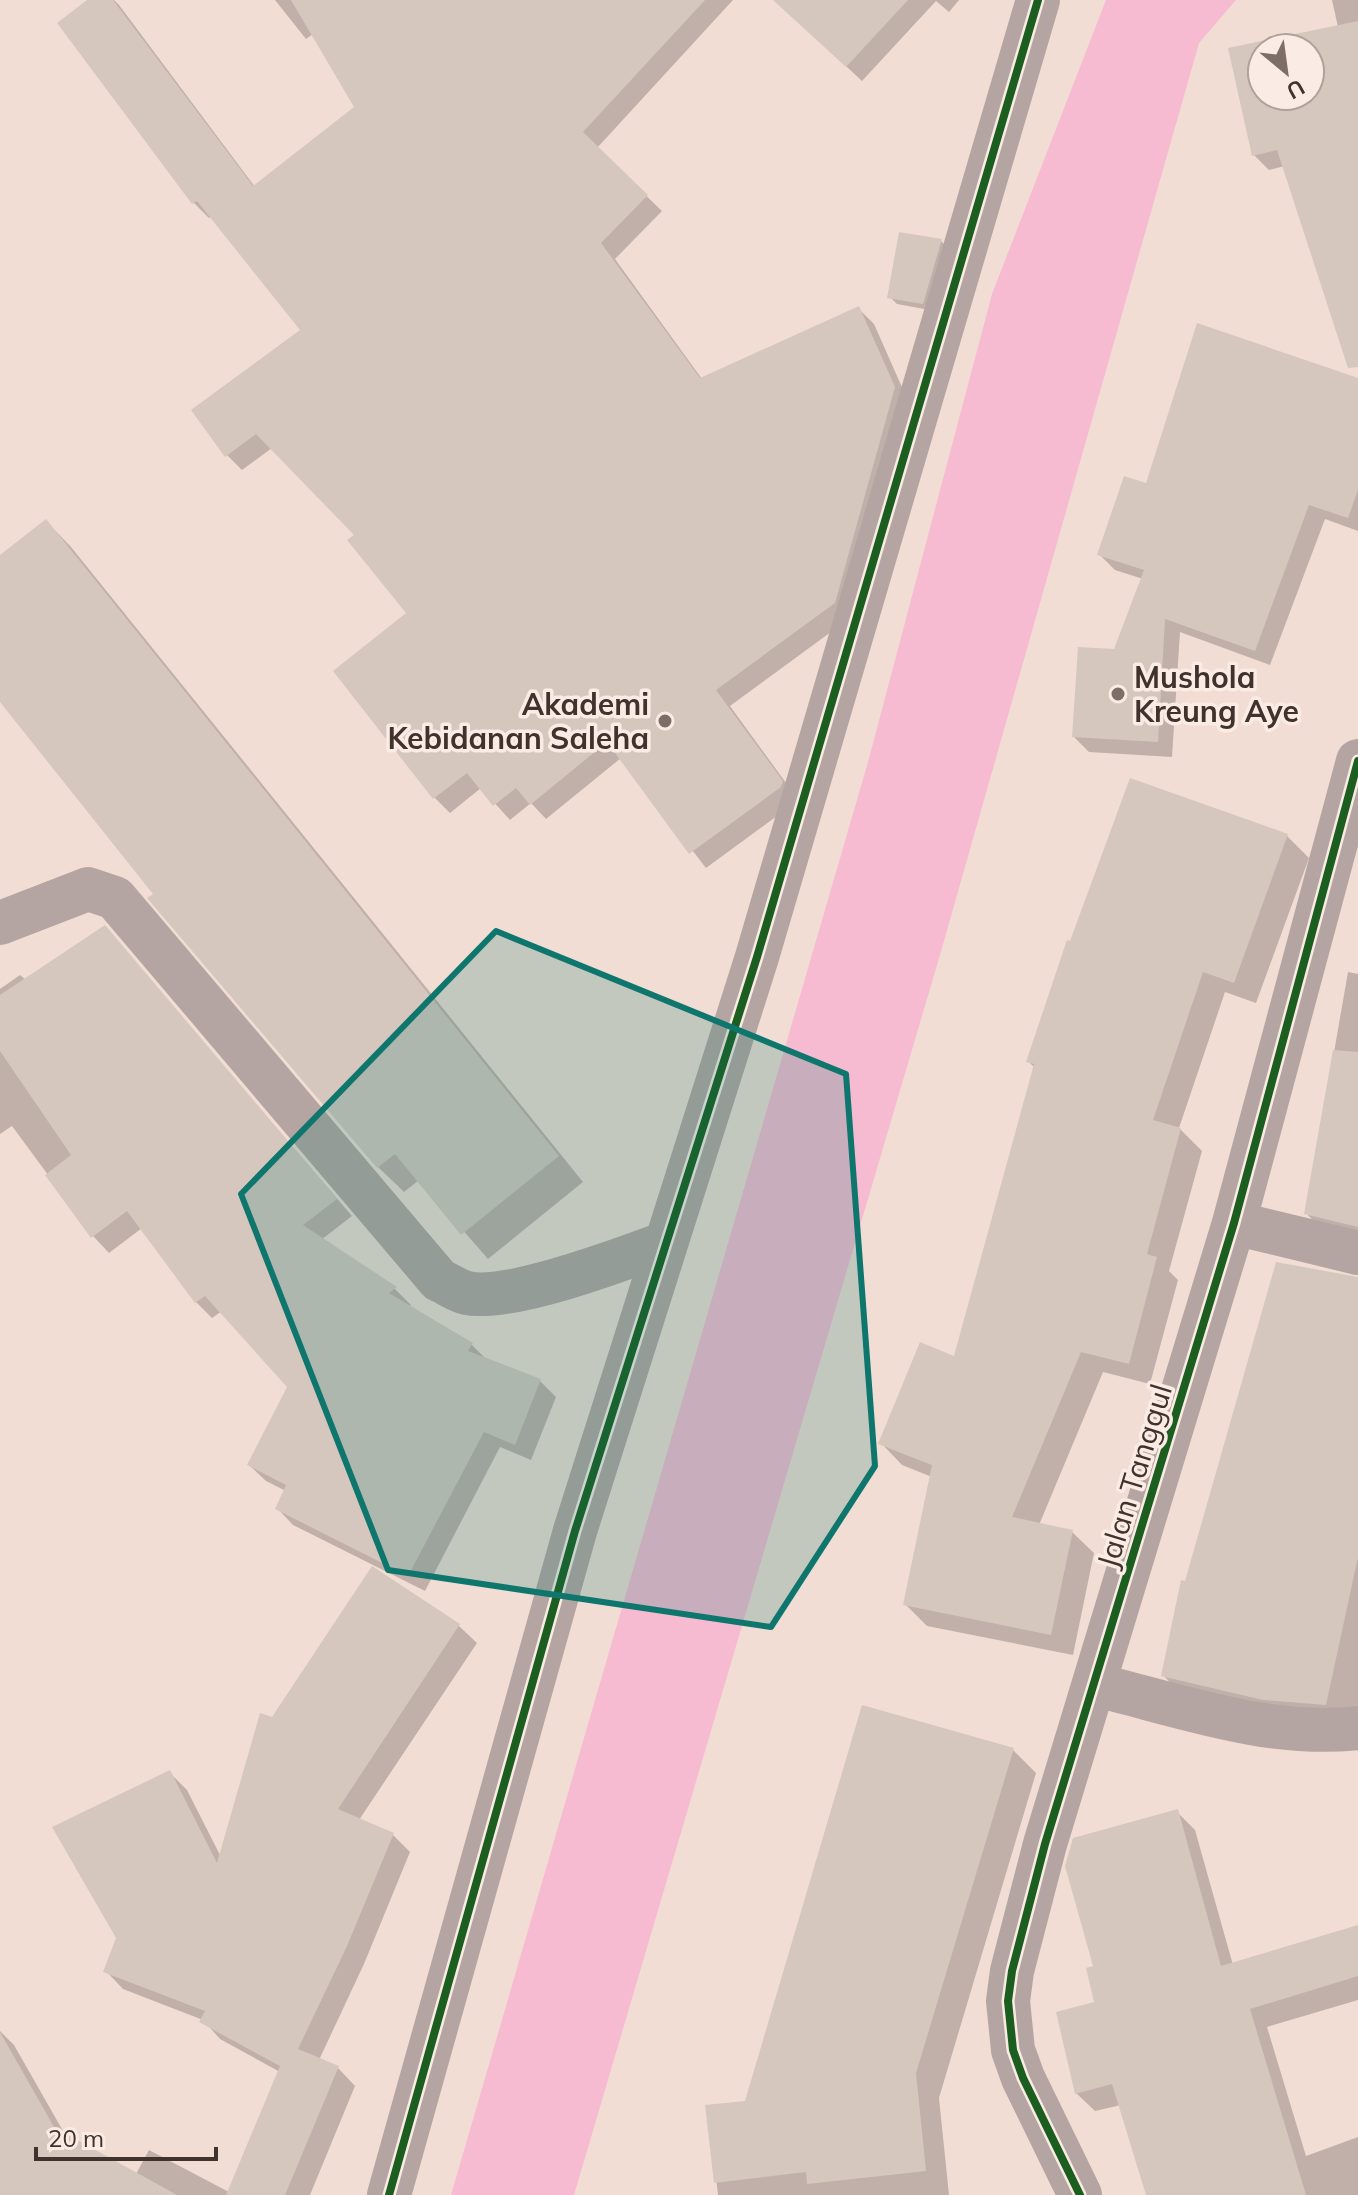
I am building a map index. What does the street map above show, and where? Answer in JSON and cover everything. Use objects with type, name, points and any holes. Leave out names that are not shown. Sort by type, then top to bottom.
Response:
[{"type":"street","points":[[389,2195],[575,1531],[757,957],[1038,0]]},
{"type":"street","name":"Jalan Tanggul","points":[[1080,2195],[1023,2078],[1013,2050],[1008,2001],[1012,1971],[1045,1844],[1096,1685],[1234,1223],[1358,761]]},
{"type":"street","points":[[0,923],[88,889],[115,898],[439,1280],[467,1293],[491,1293],[582,1273],[666,1243]]},
{"type":"street","points":[[1234,1223],[1358,1253]]},
{"type":"street","points":[[1096,1685],[1272,1727],[1304,1731],[1358,1728]]},
{"type":"highlighted area","points":[[496,931],[846,1074],[875,1466],[771,1627],[388,1570],[241,1194]]},
{"type":"shaded area","points":[[1106,0],[1236,0],[1199,43],[940,955],[574,2195],[451,2195],[868,762],[992,294]]},
{"type":"building","points":[[87,0],[113,0],[253,186],[354,107],[291,0],[705,0],[583,132],[648,195],[601,243],[700,378],[859,306],[895,387],[835,603],[716,690],[783,781],[781,787],[689,854],[607,742],[530,805],[516,788],[493,806],[467,773],[433,799],[333,671],[406,613],[347,540],[354,535],[256,434],[225,457],[191,410],[300,330],[197,201],[192,204],[57,23]]},
{"type":"building","points":[[773,0],[908,0],[846,67]]},
{"type":"building","points":[[1358,21],[1358,367],[1348,368],[1277,150],[1252,156],[1228,48],[1246,44],[1246,112],[1326,112],[1326,32],[1305,32]]},
{"type":"building","points":[[899,232],[942,239],[923,304],[887,298]]},
{"type":"building","points":[[1197,323],[1358,378],[1358,490],[1348,518],[1309,505],[1255,651],[1165,619],[1158,742],[1072,737],[1078,647],[1114,649],[1144,570],[1097,555],[1124,476],[1146,483]]},
{"type":"building","points":[[46,519],[559,1156],[461,1235],[395,1154],[377,1168],[147,898],[153,894],[0,702],[0,555]]},
{"type":"building","points":[[1130,778],[1288,834],[1234,983],[1203,972],[1153,1120],[1181,1128],[1147,1254],[1157,1257],[1129,1364],[1081,1352],[1012,1517],[1073,1530],[1051,1635],[903,1605],[932,1465],[878,1444],[920,1342],[954,1356],[1034,1064],[1026,1062],[1067,940],[1070,941]]},
{"type":"building","points":[[105,925],[337,1199],[303,1225],[397,1287],[389,1293],[473,1343],[468,1351],[541,1379],[515,1445],[484,1432],[408,1576],[275,1509],[286,1485],[247,1465],[287,1387],[205,1296],[195,1303],[127,1211],[91,1238],[45,1175],[71,1155],[0,1051],[0,995]]},
{"type":"building","points":[[1333,1050],[1358,1052],[1358,1227],[1304,1214]]},
{"type":"building","points":[[1276,1262],[1358,1277],[1358,1557],[1326,1705],[1263,1700],[1161,1676],[1181,1580],[1185,1581]]},
{"type":"building","points":[[372,1566],[460,1624],[338,1809],[394,1833],[347,1946],[298,2049],[339,2066],[285,2195],[226,2195],[280,2066],[199,2022],[205,2011],[103,1972],[116,1938],[52,1827],[170,1770],[217,1863],[260,1713],[272,1717]]},
{"type":"building","points":[[862,1705],[1014,1748],[916,2073],[926,2171],[807,2184],[806,2172],[714,2183],[705,2105],[745,2101]]},
{"type":"building","points":[[1178,1809],[1221,1966],[1358,1925],[1358,1976],[1250,2009],[1306,2195],[1146,2195],[1112,2084],[1075,2094],[1056,2012],[1094,2002],[1086,1968],[1093,1966],[1065,1866],[1073,1838]]},
{"type":"building","points":[[0,2032],[54,2127],[177,2195],[0,2195]]},
{"type":"cycle path","points":[[389,2195],[575,1531],[757,957],[1038,0]]},
{"type":"cycle path","points":[[1080,2195],[1023,2078],[1013,2050],[1008,2001],[1012,1971],[1045,1844],[1234,1223],[1358,761]]},
{"type":"place","name":"Mushola Kreung Aye","points":[[1118,694]]},
{"type":"place","name":"Akademi Kebidanan Saleha","points":[[665,721]]}]
